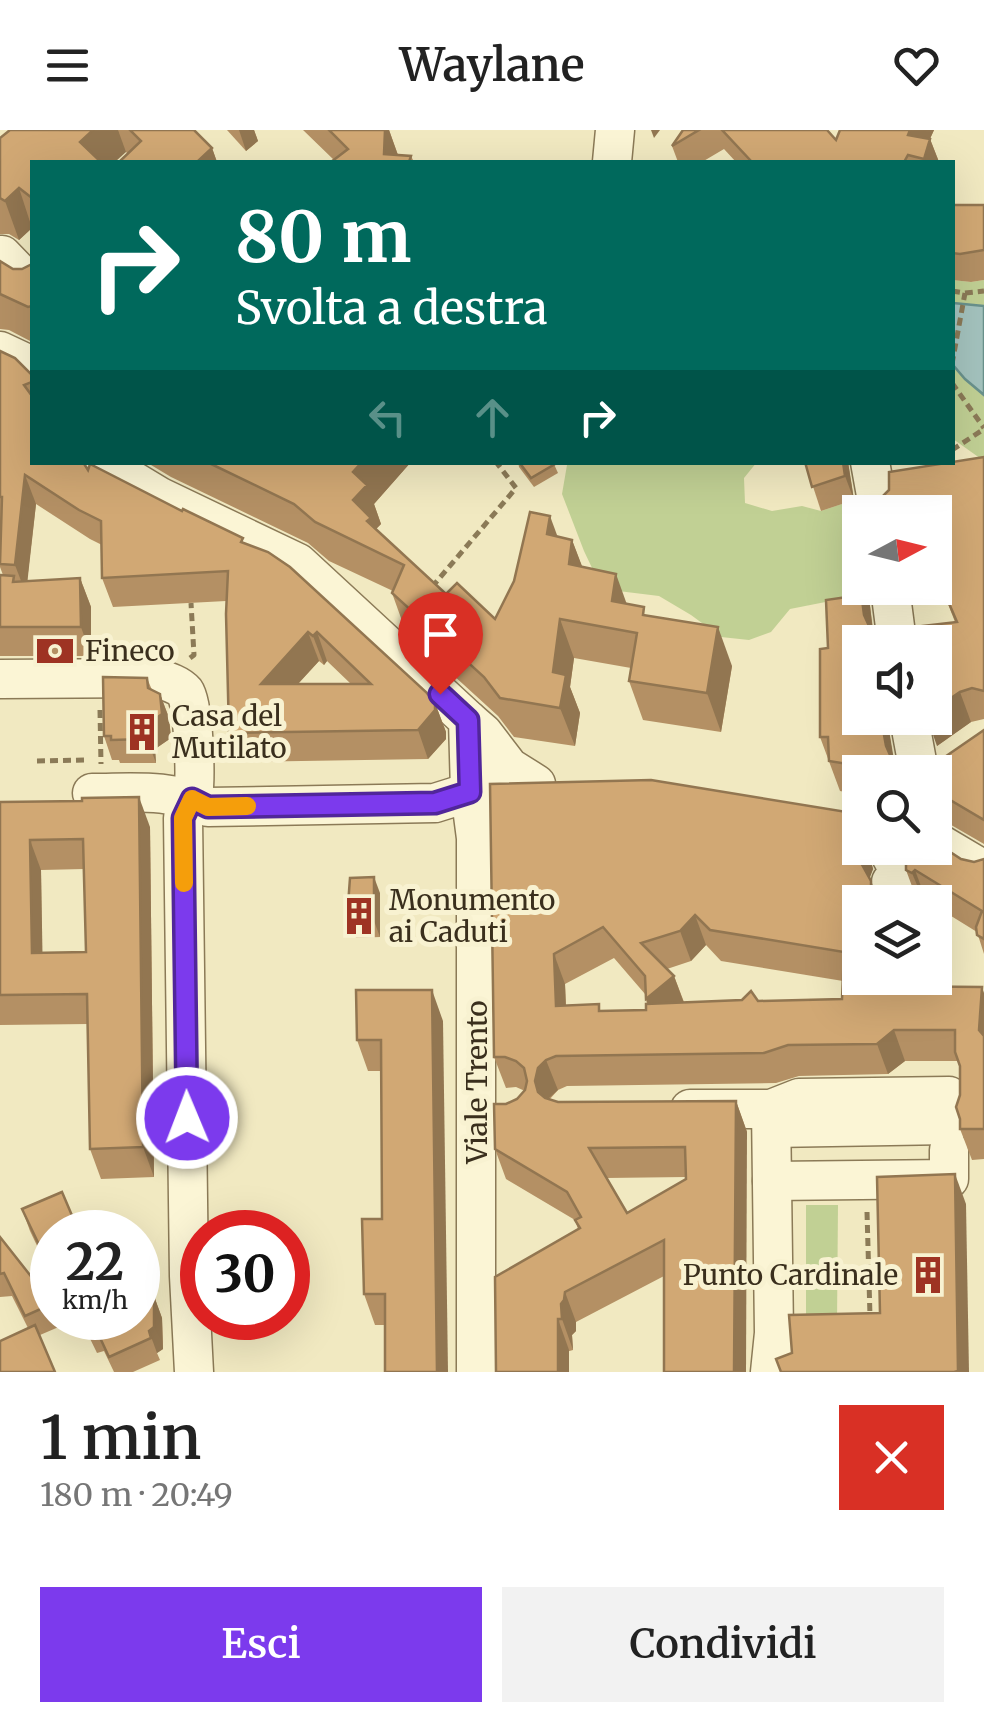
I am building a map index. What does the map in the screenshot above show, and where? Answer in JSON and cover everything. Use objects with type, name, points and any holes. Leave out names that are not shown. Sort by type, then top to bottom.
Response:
[{"type":"street","points":[[612,160],[615,130]]},
{"type":"street","points":[[2,255],[30,284]]},
{"type":"street","points":[[0,351],[30,365]]},
{"type":"street","points":[[107,465],[160,497],[298,563],[484,734],[510,767],[536,784]]},
{"type":"street","points":[[871,465],[876,495]]},
{"type":"street","points":[[0,680],[156,678],[178,686],[190,706],[194,768],[192,799],[183,818],[189,1276],[194,1372]]},
{"type":"street","name":"Viale Trento","points":[[468,720],[476,838],[476,1372]]},
{"type":"street","points":[[98,775],[192,799],[208,807],[435,803],[470,792],[574,783]]},
{"type":"street","points":[[952,851],[984,870]]},
{"type":"street","points":[[777,1134],[949,1096],[958,1159]]},
{"type":"street","points":[[660,1109],[777,1134],[958,1159]]},
{"type":"street","points":[[476,1112],[516,1111]]},
{"type":"street","points":[[777,1134],[866,1180],[958,1159]]},
{"type":"street","points":[[772,1361],[777,1134]]},
{"type":"path","points":[[955,291],[984,291]]},
{"type":"path","points":[[955,348],[965,293]]},
{"type":"path","points":[[955,388],[984,428],[955,448]]},
{"type":"path","points":[[423,598],[516,488],[498,465]]},
{"type":"path","points":[[156,678],[194,655],[191,603]]},
{"type":"path","points":[[37,761],[98,775],[100,678]]},
{"type":"path","points":[[866,1180],[870,1331]]},
{"type":"green space","points":[[955,280],[984,280],[984,461],[955,440]]},
{"type":"green space","points":[[567,465],[755,465],[744,478],[745,503],[772,511],[802,506],[821,511],[842,504],[842,599],[790,609],[771,632],[749,640],[721,637],[659,596],[602,589],[562,494]]},
{"type":"green space","points":[[806,1205],[838,1205],[837,1323],[806,1322]]},
{"type":"water","points":[[955,303],[984,306],[984,395],[955,367]]},
{"type":"building","points":[[10,130],[93,130],[80,142],[99,160],[30,160],[30,196],[19,188],[5,201],[0,198],[0,138]]},
{"type":"building","points":[[130,130],[194,130],[212,148],[199,160],[121,160],[141,141]]},
{"type":"building","points":[[329,130],[385,130],[384,154],[411,156],[410,160],[334,160],[348,149]]},
{"type":"building","points":[[683,130],[699,130],[672,146]]},
{"type":"building","points":[[722,130],[827,130],[836,140],[840,130],[910,130],[908,135],[930,139],[924,159],[908,155],[905,160],[750,160]]},
{"type":"building","points":[[955,205],[984,205],[984,250],[955,253]]},
{"type":"building","points":[[0,261],[13,269],[30,265],[30,306],[0,294]]},
{"type":"building","points":[[0,351],[15,358],[30,373],[30,383],[24,385],[30,393],[30,465],[85,465],[88,470],[92,465],[268,552],[290,567],[426,692],[435,703],[435,710],[418,730],[229,733],[228,571],[102,578],[101,521],[25,475],[15,565],[0,564]],"holes":[[[308,632],[313,636],[317,632],[371,684],[261,684]]]},
{"type":"building","points":[[984,457],[984,691],[972,688],[952,697],[952,625],[931,625],[957,622],[950,605],[952,495],[884,495],[889,490],[889,472],[955,465],[955,462]]},
{"type":"building","points":[[213,465],[359,465],[353,472],[367,485],[353,500],[371,518],[367,521],[446,594],[457,583],[495,619],[514,581],[530,512],[550,516],[547,534],[572,540],[569,564],[616,574],[612,601],[644,607],[643,615],[718,627],[707,693],[629,681],[637,633],[560,619],[553,672],[566,675],[560,708],[500,698],[484,677],[392,593],[404,565],[315,522],[294,504]]},
{"type":"building","points":[[521,465],[553,465],[531,478]]},
{"type":"building","points":[[806,465],[843,465],[845,476],[812,487]]},
{"type":"building","points":[[0,575],[14,576],[13,582],[80,578],[81,627],[0,627]]},
{"type":"building","points":[[842,598],[842,605],[863,605],[869,625],[842,625],[842,735],[884,735],[890,755],[842,755],[842,763],[829,761],[828,737],[820,737],[820,649],[828,648],[826,600]]},
{"type":"building","points":[[103,677],[147,678],[148,688],[160,694],[162,714],[147,725],[147,739],[111,740],[111,736],[104,736]]},
{"type":"building","points":[[984,730],[984,820],[952,801],[952,755],[948,755]]},
{"type":"building","points":[[651,780],[842,811],[842,865],[862,865],[871,885],[842,885],[842,952],[710,930],[695,915],[680,931],[641,943],[674,976],[646,999],[645,976],[603,927],[554,954],[556,1006],[599,1004],[599,1011],[646,1010],[646,1004],[742,1000],[751,991],[758,1001],[842,999],[842,995],[952,995],[952,987],[982,987],[979,1030],[984,1036],[984,1129],[960,1129],[956,1107],[960,1066],[955,1052],[955,1030],[894,1030],[877,1044],[788,1045],[764,1053],[556,1056],[546,1060],[538,1068],[538,1092],[558,1102],[736,1101],[734,1372],[664,1372],[664,1240],[565,1292],[562,1319],[558,1319],[558,1372],[496,1372],[495,1277],[580,1228],[575,1220],[581,1217],[567,1192],[495,1149],[494,1104],[517,1099],[527,1081],[524,1068],[516,1061],[494,1057],[490,784]],"holes":[[[685,1147],[686,1179],[627,1213],[589,1148]]]},
{"type":"building","points":[[139,797],[143,1147],[90,1149],[87,994],[0,995],[0,802]],"holes":[[[83,839],[86,952],[32,953],[30,840]]]},
{"type":"building","points":[[952,853],[974,862],[984,859],[984,939],[977,935],[976,927],[982,911],[952,893],[952,885],[940,885],[915,870],[906,870],[906,865],[952,865]]},
{"type":"building","points":[[374,877],[374,921],[350,922],[350,878]]},
{"type":"building","points":[[356,990],[432,990],[437,1372],[385,1372],[385,1294],[364,1294],[362,1219],[382,1219],[381,1040],[357,1040]]},
{"type":"building","name":"Punto Cardinale","points":[[955,1174],[958,1371],[781,1372],[776,1359],[792,1353],[789,1315],[880,1313],[877,1177]]},
{"type":"building","points":[[62,1192],[70,1210],[30,1210],[30,1226],[22,1209]]},
{"type":"building","points":[[0,1237],[30,1276],[30,1314],[25,1316],[4,1273],[0,1274]]},
{"type":"building","points":[[30,1327],[30,1340],[41,1340],[55,1372],[0,1372],[0,1341]]},
{"type":"building","points":[[101,1340],[147,1340],[109,1357]]},
{"type":"slow traffic","points":[[184,883],[183,818],[192,799],[208,807],[247,806]]},
{"type":"place","name":"Fineco","points":[[55,651]]},
{"type":"place","name":"Casa del Mutilato","points":[[142,732]]},
{"type":"place","name":"Monumento ai Caduti","points":[[359,916]]},
{"type":"place","name":"Punto Cardinale","points":[[928,1275]]},
{"type":"route","points":[[187,1118],[183,818],[192,799],[208,807],[435,803],[470,792],[468,720],[440,694]]}]
